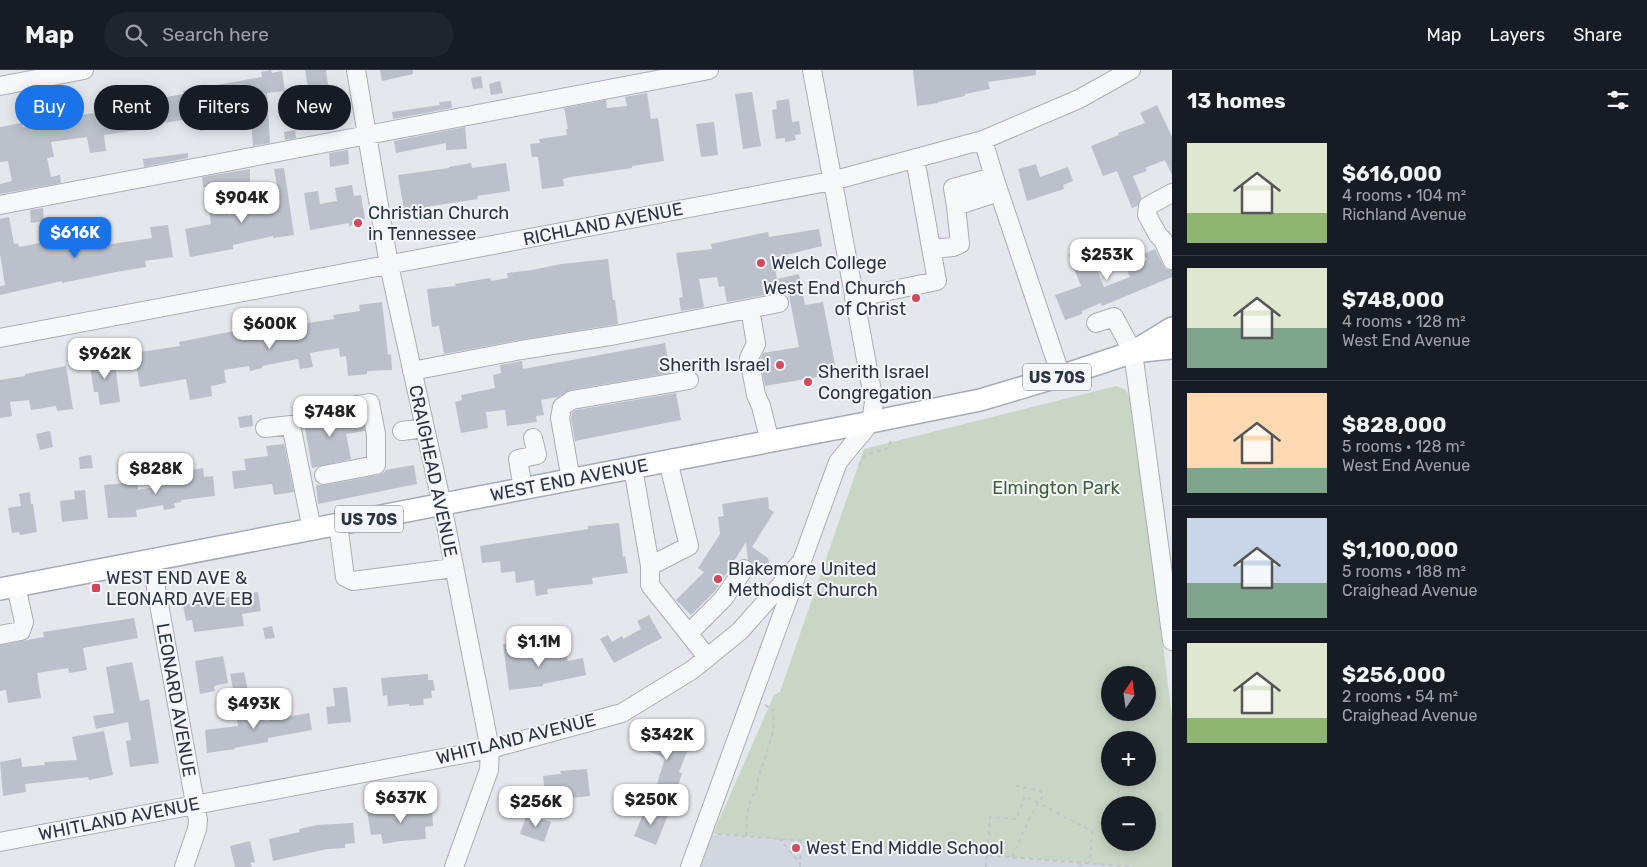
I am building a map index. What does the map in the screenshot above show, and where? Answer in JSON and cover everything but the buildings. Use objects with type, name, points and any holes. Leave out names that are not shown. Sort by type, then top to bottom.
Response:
[{"type":"main road","name":"WEST END AVENUE","points":[[1133,352],[1172,328]]},
{"type":"main road","name":"WEST END AVENUE","points":[[8,588],[980,400],[1133,352],[1172,348]]},
{"type":"street","points":[[0,86],[84,70]]},
{"type":"street","name":"CRAIGHEAD AVENUE","points":[[356,70],[389,265],[442,505],[490,749],[489,770],[454,867]]},
{"type":"street","points":[[0,205],[709,70]]},
{"type":"street","points":[[690,867],[838,462],[871,422],[874,402],[812,70]]},
{"type":"street","name":"RICHLAND AVENUE","points":[[0,338],[832,181],[984,140],[1079,98],[1132,70]]},
{"type":"street","points":[[984,140],[996,184],[1061,376]]},
{"type":"street","points":[[854,298],[937,281],[915,158]]},
{"type":"street","points":[[932,249],[953,247],[960,244],[953,188],[996,184]]},
{"type":"street","points":[[1172,193],[1148,206],[1147,215],[1163,240],[1172,260]]},
{"type":"street","points":[[412,371],[521,350],[626,333],[779,303]]},
{"type":"street","points":[[1096,324],[1120,315],[1133,352],[1165,520],[1172,641]]},
{"type":"street","points":[[752,320],[756,344],[749,358],[756,395],[762,406],[770,442]]},
{"type":"street","points":[[571,480],[560,418],[562,407],[572,400],[689,380]]},
{"type":"street","points":[[321,411],[370,403],[390,432]]},
{"type":"street","points":[[265,428],[290,425],[312,530]]},
{"type":"street","points":[[390,432],[425,428]]},
{"type":"street","points":[[324,475],[376,465],[390,432]]},
{"type":"street","points":[[523,489],[518,459],[537,455],[533,438]]},
{"type":"street","points":[[650,566],[689,546],[668,461]]},
{"type":"street","points":[[634,468],[650,566],[650,585],[707,657]]},
{"type":"street","points":[[338,524],[345,577],[353,581],[453,568]]},
{"type":"street","name":"LEONARD AVENUE","points":[[151,560],[198,820],[197,829],[184,867]]},
{"type":"street","name":"WHITLAND AVENUE","points":[[0,842],[490,749],[622,712],[692,670],[744,626],[802,561]]},
{"type":"street","points":[[689,634],[723,600],[744,569]]},
{"type":"street","points":[[0,635],[21,631],[24,622],[8,588]]},
{"type":"street","points":[[744,626],[757,622],[778,628]]},
{"type":"path","points":[[860,465],[865,455],[889,448],[891,440]]},
{"type":"path","points":[[746,836],[748,807],[758,784],[773,732],[773,710],[763,704]]},
{"type":"path","points":[[1012,857],[1030,817],[1043,796],[1041,791],[1013,785]]},
{"type":"path","points":[[986,867],[990,817],[1016,819],[1025,796],[1040,802],[1092,831],[1090,864]]},
{"type":"path","points":[[703,834],[779,838],[1134,867]]},
{"type":"path","points":[[779,838],[800,863]]},
{"type":"path","points":[[800,867],[801,840]]},
{"type":"path","points":[[1073,867],[1074,862]]},
{"type":"path","points":[[1079,863],[1083,867]]},
{"type":"shaded area","name":"West End Middle School","points":[[703,834],[801,840],[1134,867],[690,867]]},
{"type":"green space","name":"Elmington Park","points":[[1116,386],[1126,390],[1133,404],[1172,717],[1172,867],[1134,867],[713,834],[774,695],[780,692],[864,449]]},
{"type":"place","name":"Christian Church in Tennessee","points":[[358,223]]},
{"type":"place","name":"Welch College","points":[[761,263]]},
{"type":"place","name":"West End Church of Christ","points":[[916,298]]},
{"type":"place","name":"Sherith Israel","points":[[780,365]]},
{"type":"place","name":"Sherith Israel Congregation","points":[[808,382]]},
{"type":"place","name":"Blakemore United Methodist Church","points":[[718,579]]},
{"type":"place","name":"WEST END AVE & LEONARD AVE EB","points":[[96,588]]},
{"type":"place","name":"West End Middle School","points":[[796,848]]}]
